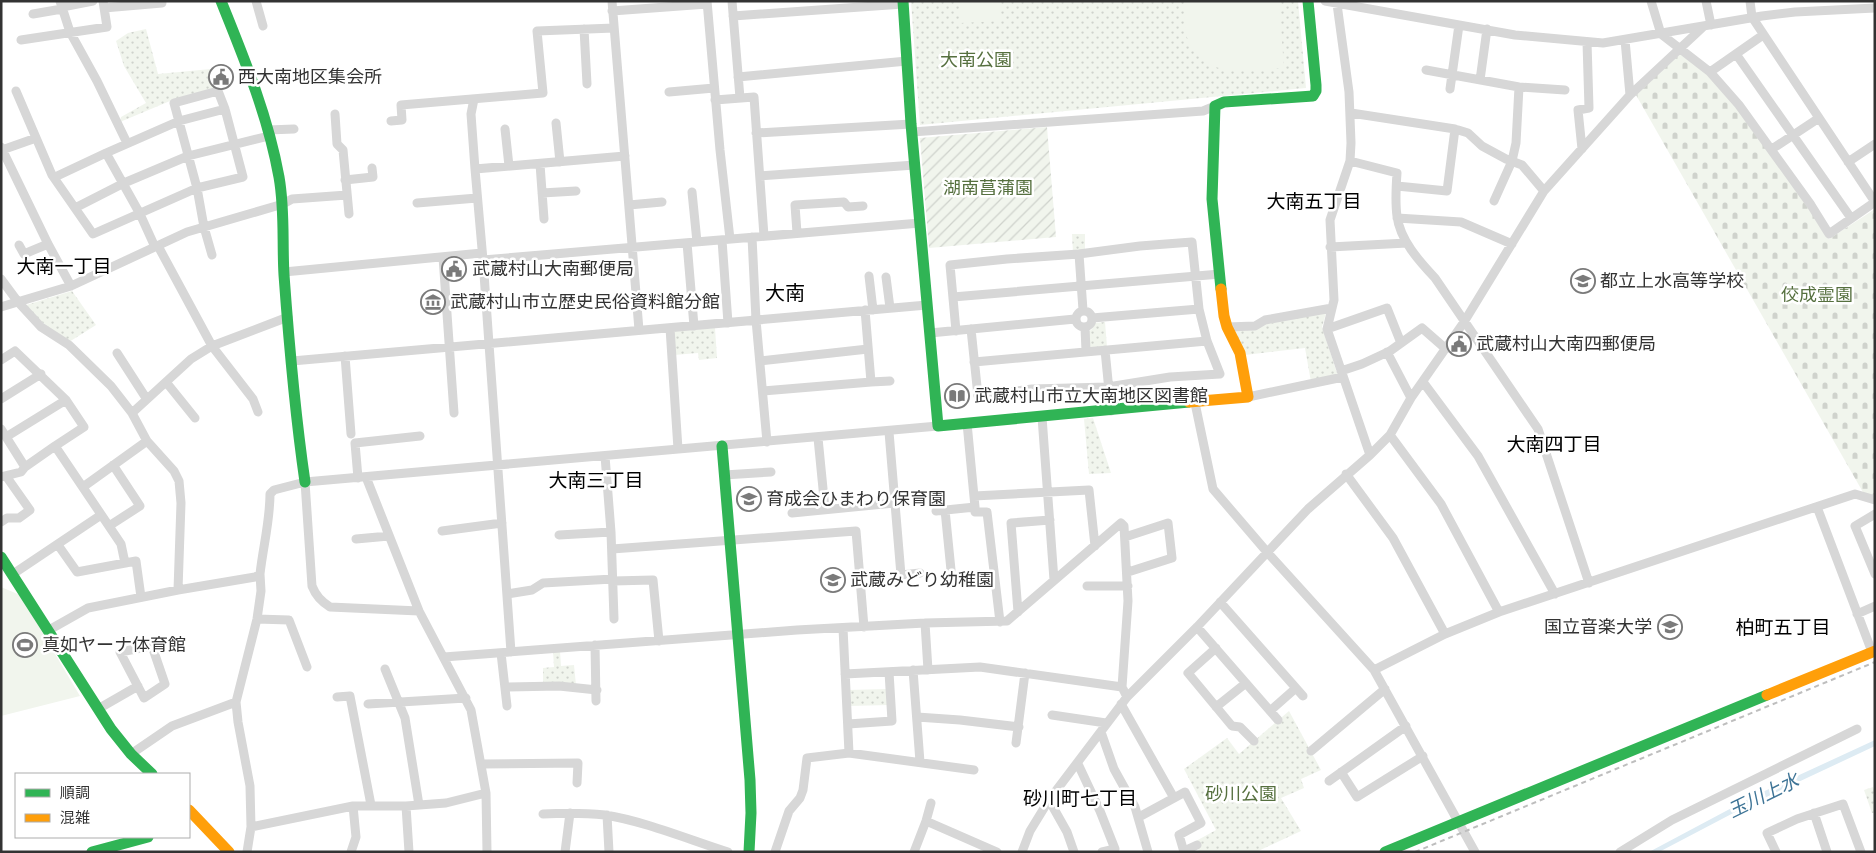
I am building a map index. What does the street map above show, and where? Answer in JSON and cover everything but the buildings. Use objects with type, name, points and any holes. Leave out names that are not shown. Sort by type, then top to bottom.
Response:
[{"type":"street","points":[[33,14],[61,5],[93,1]]},
{"type":"street","points":[[221,1],[252,80],[269,133],[283,204],[284,272],[305,482],[312,586],[322,601],[330,606],[419,611]]},
{"type":"street","points":[[256,1],[263,26]]},
{"type":"street","points":[[732,1],[740,98]]},
{"type":"street","points":[[756,133],[912,128],[1204,111],[1224,102],[1313,96],[1316,91],[1316,85],[1308,1]]},
{"type":"street","points":[[1325,1],[1515,35],[1603,43],[1752,17],[1795,12],[1875,8]]},
{"type":"street","points":[[1650,1],[1661,34],[1710,72],[1739,105],[1772,149],[1829,234],[1875,202],[1763,35],[1752,17],[1750,1]]},
{"type":"street","points":[[1706,1],[1707,26]]},
{"type":"street","points":[[733,16],[903,2],[938,426]]},
{"type":"street","points":[[22,40],[106,26],[103,5],[162,3]]},
{"type":"street","points":[[639,330],[612,6],[707,3],[726,239],[728,323]]},
{"type":"street","points":[[1337,4],[1351,113],[1350,161],[1330,220],[1334,300],[1327,328],[1370,455]]},
{"type":"street","points":[[61,5],[70,32],[127,142]]},
{"type":"street","points":[[1450,89],[1459,25]]},
{"type":"street","points":[[1022,852],[1030,832],[1049,800],[1078,764],[1124,700],[1308,509],[1390,435],[1411,398],[1464,322],[1544,191],[1630,95],[1707,26]]},
{"type":"street","points":[[391,121],[402,120],[401,105],[542,93],[537,31],[614,28]]},
{"type":"street","points":[[1480,80],[1487,29]]},
{"type":"street","points":[[584,30],[587,84]]},
{"type":"street","points":[[1710,72],[1763,35]]},
{"type":"street","points":[[1625,40],[1630,95]]},
{"type":"street","points":[[1582,149],[1578,110],[1589,108],[1587,42]]},
{"type":"street","points":[[1736,54],[1851,218]]},
{"type":"street","points":[[738,77],[907,61]]},
{"type":"street","points":[[1426,70],[1519,87],[1565,90]]},
{"type":"street","points":[[1494,201],[1512,161],[1516,142],[1519,87]]},
{"type":"street","points":[[669,92],[714,88]]},
{"type":"street","points":[[16,91],[52,175],[93,234],[197,188],[243,177],[236,144],[218,91],[174,103],[197,188],[204,227],[212,255]]},
{"type":"street","points":[[715,100],[754,97],[764,236]]},
{"type":"street","points":[[474,99],[471,114],[511,652]]},
{"type":"street","points":[[1215,106],[1212,199],[1220,274],[1227,327],[1240,353],[1248,397]]},
{"type":"street","points":[[55,177],[127,142],[179,121],[225,109]]},
{"type":"street","points":[[1351,113],[1455,129],[1468,133],[1482,146],[1522,165],[1544,191]]},
{"type":"street","points":[[335,114],[338,144],[343,150],[348,214]]},
{"type":"street","points":[[1772,149],[1819,118]]},
{"type":"street","points":[[556,123],[560,162]]},
{"type":"street","points":[[505,128],[509,166]]},
{"type":"street","points":[[75,208],[124,183],[188,156],[236,144],[269,133],[294,129]]},
{"type":"street","points":[[1396,186],[1447,192],[1455,129]]},
{"type":"street","points":[[36,138],[2,149],[48,244],[71,286]]},
{"type":"street","points":[[1848,162],[1875,144]]},
{"type":"street","points":[[106,153],[212,346],[253,399],[258,412]]},
{"type":"street","points":[[475,169],[625,156]]},
{"type":"street","points":[[1350,161],[1397,173],[1397,218],[1407,243],[1419,262],[1434,278],[1538,429],[1590,583]]},
{"type":"street","points":[[540,164],[544,219]]},
{"type":"street","points":[[760,176],[915,165]]},
{"type":"street","points":[[345,180],[373,177],[372,168]]},
{"type":"street","points":[[542,193],[576,191]]},
{"type":"street","points":[[692,192],[697,242]]},
{"type":"street","points":[[1,307],[71,286],[187,232],[283,204],[292,199],[347,194]]},
{"type":"street","points":[[417,203],[477,198]]},
{"type":"street","points":[[629,206],[662,202]]},
{"type":"street","points":[[797,233],[795,205],[844,202],[848,207],[863,206]]},
{"type":"street","points":[[1397,218],[1461,222],[1512,244]]},
{"type":"street","points":[[284,272],[443,257],[632,247],[920,223]]},
{"type":"street","points":[[752,237],[756,320],[767,442]]},
{"type":"street","points":[[956,331],[950,265],[1192,242],[1199,309],[1207,341],[1220,374],[1170,377],[1108,387],[1032,389],[978,396],[971,329]]},
{"type":"street","points":[[687,243],[694,326]]},
{"type":"street","points":[[1330,247],[1407,243]]},
{"type":"street","points":[[19,246],[24,254],[48,244]]},
{"type":"street","points":[[1079,254],[1083,310]]},
{"type":"street","points":[[443,257],[454,412]]},
{"type":"street","points":[[953,298],[1220,274]]},
{"type":"street","points":[[870,276],[868,349],[871,382]]},
{"type":"street","points":[[886,277],[890,308]]},
{"type":"street","points":[[1,279],[18,302],[41,327],[69,345],[111,386],[132,413],[147,440],[167,462],[179,481],[181,503],[178,590]]},
{"type":"street","points":[[292,361],[927,305]]},
{"type":"street","points":[[1227,327],[1255,326],[1265,320],[1332,308]]},
{"type":"street","points":[[1327,328],[1387,308],[1402,342]]},
{"type":"street","points":[[1092,318],[1199,309]]},
{"type":"street","points":[[1083,310],[1090,313],[1092,318],[1091,323],[1085,327]]},
{"type":"street","points":[[1075,319],[1077,314],[1083,310]]},
{"type":"street","points":[[132,413],[146,398],[191,359],[212,346],[288,317]]},
{"type":"street","points":[[930,333],[1075,319]]},
{"type":"street","points":[[1075,319],[1077,324],[1085,327]]},
{"type":"street","points":[[1085,327],[1086,351]]},
{"type":"street","points":[[670,328],[678,449]]},
{"type":"street","points":[[247,852],[251,827],[249,774],[238,722],[236,702],[258,619],[263,543],[270,515],[270,494],[274,490],[305,482],[889,432],[1248,397],[1342,374],[1387,352],[1422,328],[1446,349]]},
{"type":"street","points":[[974,362],[1207,341]]},
{"type":"street","points":[[760,361],[868,349]]},
{"type":"street","points":[[1,360],[15,350],[66,400],[84,428],[55,446],[25,467],[21,472],[4,477],[30,510],[19,518],[7,518],[1,522]]},
{"type":"street","points":[[1105,350],[1110,411]]},
{"type":"street","points":[[1387,352],[1411,398]]},
{"type":"street","points":[[117,353],[146,398]]},
{"type":"street","points":[[345,356],[351,434]]},
{"type":"street","points":[[1,399],[41,374]]},
{"type":"street","points":[[763,391],[890,381]]},
{"type":"street","points":[[166,382],[195,418]]},
{"type":"street","points":[[1423,382],[1478,456],[1555,594]]},
{"type":"street","points":[[25,467],[4,433],[66,400]]},
{"type":"street","points":[[1195,403],[1213,488],[1267,552],[1374,670],[1475,852]]},
{"type":"street","points":[[1042,417],[1054,580]]},
{"type":"street","points":[[967,423],[975,512],[987,512],[1000,622]]},
{"type":"street","points":[[889,432],[901,575],[920,573]]},
{"type":"street","points":[[1390,435],[1441,504],[1499,612]]},
{"type":"street","points":[[420,436],[355,442],[362,478],[389,536],[419,611],[471,710],[486,793],[487,852]]},
{"type":"street","points":[[818,438],[825,509]]},
{"type":"street","points":[[83,487],[147,440]]},
{"type":"street","points":[[55,446],[121,544],[125,563]]},
{"type":"street","points":[[722,446],[750,780],[749,852]]},
{"type":"street","points":[[605,456],[612,549],[614,619]]},
{"type":"street","points":[[109,526],[140,506],[113,465]]},
{"type":"street","points":[[724,475],[771,472]]},
{"type":"street","points":[[1346,474],[1393,538],[1445,634]]},
{"type":"street","points":[[974,496],[1089,490],[1095,546]]},
{"type":"street","points":[[1374,670],[1445,634],[1499,612],[1855,494],[1875,500]]},
{"type":"street","points":[[792,513],[894,503]]},
{"type":"street","points":[[951,570],[941,510],[975,507]]},
{"type":"street","points":[[1385,852],[1873,651],[1857,614],[1817,507]]},
{"type":"street","points":[[1875,514],[1855,526],[1871,555],[1875,574]]},
{"type":"street","points":[[13,574],[101,515]]},
{"type":"street","points":[[1018,612],[1011,523],[1050,520]]},
{"type":"street","points":[[1125,537],[1168,523],[1172,558],[1128,572]]},
{"type":"street","points":[[442,531],[502,524]]},
{"type":"street","points":[[444,657],[737,634],[925,622],[1007,622],[1122,524],[1124,526],[1128,572],[1122,687],[1124,700],[1174,798]]},
{"type":"street","points":[[612,549],[730,542],[856,531],[864,627]]},
{"type":"street","points":[[559,535],[611,532]]},
{"type":"street","points":[[356,539],[389,536]]},
{"type":"street","points":[[58,545],[77,572],[136,561],[141,597]]},
{"type":"street","points":[[1,557],[111,730],[131,754],[151,773]]},
{"type":"street","points":[[48,630],[83,610],[141,597],[255,577],[260,574]]},
{"type":"street","points":[[507,594],[532,590],[543,583],[653,580],[659,640]]},
{"type":"street","points":[[1087,586],[1128,586]]},
{"type":"street","points":[[1220,602],[1303,696]]},
{"type":"street","points":[[1857,614],[1875,606]]},
{"type":"street","points":[[258,619],[289,620],[307,667]]},
{"type":"street","points":[[925,622],[928,670]]},
{"type":"street","points":[[1197,626],[1278,720]]},
{"type":"street","points":[[843,628],[849,753]]},
{"type":"street","points":[[595,645],[596,701]]},
{"type":"street","points":[[152,646],[165,684],[144,698],[138,686],[120,652],[152,646]]},
{"type":"street","points":[[1216,648],[1188,673],[1232,726],[1240,727],[1254,741]]},
{"type":"street","points":[[501,653],[506,706]]},
{"type":"street","points":[[845,674],[980,667],[1122,687]]},
{"type":"street","points":[[385,669],[405,718],[419,805]]},
{"type":"street","points":[[913,670],[920,762]]},
{"type":"street","points":[[848,724],[892,721],[889,672]]},
{"type":"street","points":[[1016,743],[1025,673]]},
{"type":"street","points":[[1216,707],[1246,683]]},
{"type":"street","points":[[98,709],[138,686]]},
{"type":"street","points":[[505,687],[560,686],[597,690]]},
{"type":"street","points":[[1270,711],[1296,688]]},
{"type":"street","points":[[1311,751],[1385,689]]},
{"type":"street","points":[[337,697],[350,696],[371,805]]},
{"type":"street","points":[[368,704],[466,698]]},
{"type":"street","points":[[131,754],[172,726],[236,702]]},
{"type":"street","points":[[1052,715],[1106,723]]},
{"type":"street","points":[[917,717],[1018,727]]},
{"type":"street","points":[[1329,780],[1406,726]]},
{"type":"street","points":[[1620,852],[1672,820],[1857,729]]},
{"type":"street","points":[[1101,732],[1114,769],[1135,807],[1148,852]]},
{"type":"street","points":[[776,852],[789,811],[800,798],[803,790],[807,758],[849,753],[974,770]]},
{"type":"street","points":[[1341,772],[1356,797],[1423,756]]},
{"type":"street","points":[[482,764],[578,763],[577,783]]},
{"type":"street","points":[[1078,764],[1115,849],[1102,852]]},
{"type":"street","points":[[1138,817],[1185,792],[1201,823],[1179,835],[1184,852],[1197,845]]},
{"type":"street","points":[[251,827],[353,806],[406,806],[446,803],[486,793]]},
{"type":"street","points":[[1049,800],[1067,832],[1074,852]]},
{"type":"street","points":[[914,852],[931,803]]},
{"type":"street","points":[[1776,852],[1767,833],[1797,819],[1842,804],[1861,852]]},
{"type":"street","points":[[351,852],[356,837],[353,806]]},
{"type":"street","points":[[406,806],[409,852]]},
{"type":"street","points":[[190,813],[229,852]]},
{"type":"street","points":[[564,852],[570,813]]},
{"type":"street","points":[[543,814],[570,813],[607,816],[635,822],[697,847],[728,852]]},
{"type":"street","points":[[1814,813],[1827,852]]},
{"type":"street","points":[[607,816],[609,852]]},
{"type":"street","points":[[926,821],[997,852]]},
{"type":"street","points":[[92,852],[144,838]]},
{"type":"green space","name":"大南公園","points":[[911,1],[1298,1],[1306,88],[920,125]]},
{"type":"green space","points":[[960,1],[1000,1],[999,21],[960,23]]},
{"type":"green space","points":[[1185,1],[1279,1],[1284,68],[1230,70],[1206,62],[1196,53],[1188,40],[1185,26]]},
{"type":"green space","points":[[146,29],[158,74],[211,69],[216,88],[170,101],[120,122],[121,117],[146,103],[124,66],[116,41],[128,33]]},
{"type":"green space","name":"佼成霊園","points":[[1680,54],[1709,75],[1738,109],[1809,207],[1829,239],[1875,209],[1875,497],[1864,494],[1636,95]]},
{"type":"green space","name":"湖南菖蒲園","points":[[1047,127],[1056,237],[929,248],[920,138]]},
{"type":"green space","points":[[1072,234],[1085,234],[1085,252],[1073,253]]},
{"type":"green space","points":[[72,291],[96,325],[69,342],[23,306]]},
{"type":"green space","points":[[1326,313],[1322,327],[1338,376],[1311,382],[1305,348],[1245,355],[1232,331],[1266,322]]},
{"type":"green space","points":[[1105,322],[1107,347],[1089,348],[1088,332],[1095,323]]},
{"type":"green space","points":[[715,328],[717,358],[699,360],[698,353],[674,355],[672,331]]},
{"type":"green space","points":[[1093,418],[1111,473],[1089,474],[1084,419]]},
{"type":"green space","name":"真如ヤーナ体育館","points":[[1,587],[20,595],[80,696],[1,716]]},
{"type":"green space","points":[[553,651],[560,651],[561,666],[574,665],[576,685],[543,684],[543,668],[554,667]]},
{"type":"green space","points":[[887,689],[888,705],[849,706],[847,690]]},
{"type":"green space","name":"砂川公園","points":[[1289,711],[1321,770],[1301,779],[1304,788],[1281,798],[1301,831],[1256,852],[1199,852],[1196,841],[1216,830],[1184,769],[1227,738],[1239,754]]},
{"type":"green space","points":[[1873,787],[1875,793],[1875,812],[1872,813],[1864,790]]},
{"type":"water","name":"玉川上水","points":[[1875,740],[1875,746],[1741,809],[1659,852],[1649,852],[1756,795]]},
{"type":"railway","points":[[1415,852],[1875,662]]},
{"type":"traffic: fast","points":[[221,1],[262,110],[279,177],[288,327],[305,482]]},
{"type":"traffic: fast","points":[[903,1],[911,124],[938,426],[1189,402]]},
{"type":"traffic: fast","points":[[1221,289],[1212,199],[1215,106],[1224,102],[1313,96],[1316,91],[1316,85],[1308,1]]},
{"type":"traffic: fast","points":[[722,446],[750,780],[749,852]]},
{"type":"traffic: fast","points":[[1,557],[111,729],[131,754],[151,773]]},
{"type":"traffic: fast","points":[[1385,852],[1767,695]]},
{"type":"traffic: fast","points":[[92,852],[144,838]]},
{"type":"traffic: slow","points":[[1189,402],[1248,397],[1240,353],[1227,327],[1224,316],[1221,289]]},
{"type":"traffic: slow","points":[[1767,695],[1875,651]]},
{"type":"traffic: slow","points":[[190,811],[229,852]]},
{"type":"place","name":"西大南地区集会所","points":[[221,77]]},
{"type":"place","name":"武蔵村山大南郵便局","points":[[454,269]]},
{"type":"place","name":"都立上水高等学校","points":[[1583,281]]},
{"type":"place","name":"武蔵村山市立歴史民俗資料館分館","points":[[433,302]]},
{"type":"place","name":"武蔵村山大南四郵便局","points":[[1459,344]]},
{"type":"place","name":"武蔵村山市立大南地区図書館","points":[[957,396]]},
{"type":"place","name":"育成会ひまわり保育園","points":[[749,499]]},
{"type":"place","name":"武蔵みどり幼稚園","points":[[833,580]]},
{"type":"place","name":"国立音楽大学","points":[[1670,627]]},
{"type":"place","name":"真如ヤーナ体育館","points":[[25,645]]},
{"type":"district","name":"大南五丁目","points":[[1314,201]]},
{"type":"district","name":"大南一丁目","points":[[64,266]]},
{"type":"district","name":"大南","points":[[785,293]]},
{"type":"district","name":"大南四丁目","points":[[1554,444]]},
{"type":"district","name":"大南三丁目","points":[[596,480]]},
{"type":"district","name":"柏町五丁目","points":[[1783,627]]},
{"type":"district","name":"砂川町七丁目","points":[[1080,798]]}]
